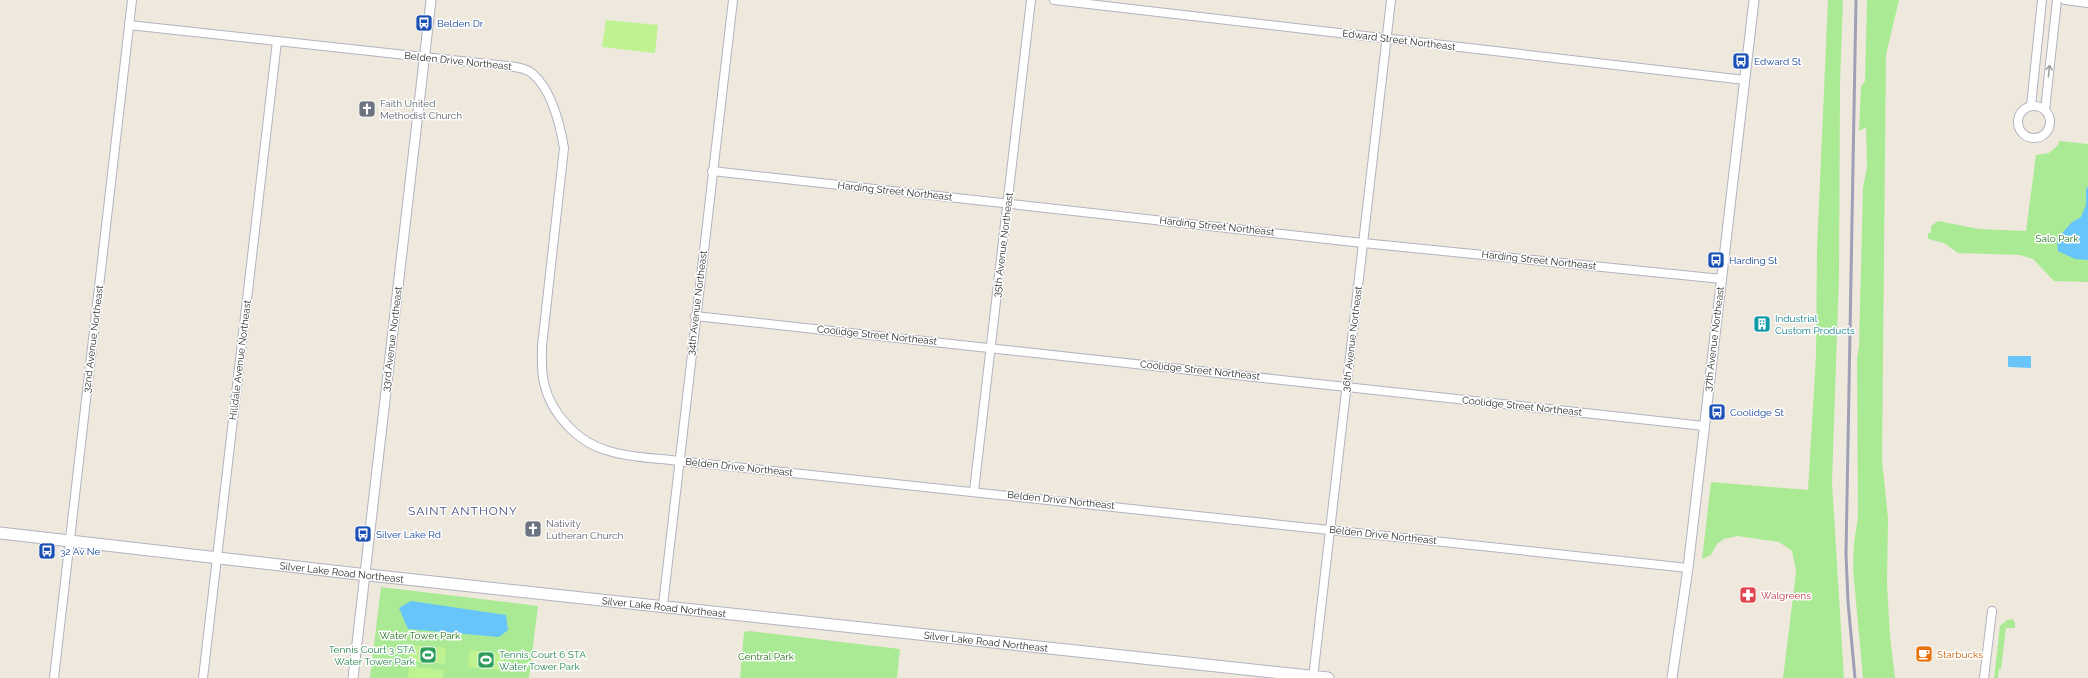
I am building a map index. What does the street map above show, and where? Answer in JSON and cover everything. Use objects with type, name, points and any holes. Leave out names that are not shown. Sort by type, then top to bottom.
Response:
[{"type":"main road","name":"Silver Lake Road Northeast","points":[[0,533],[1328,678]]},
{"type":"street","name":"32nd Avenue Northeast","points":[[54,678],[132,0]]},
{"type":"street","name":"33rd Avenue Northeast","points":[[353,678],[431,0]]},
{"type":"street","name":"34th Avenue Northeast","points":[[663,605],[695,316],[733,0]]},
{"type":"street","name":"35th Avenue Northeast","points":[[974,491],[1031,0]]},
{"type":"street","name":"Edward Street Northeast","points":[[1054,0],[1745,80]]},
{"type":"street","name":"36th Avenue Northeast","points":[[1313,677],[1391,0]]},
{"type":"street","name":"37th Avenue Northeast","points":[[1672,678],[1688,568],[1754,0]]},
{"type":"street","points":[[2031,106],[2040,107],[2045,110],[2051,121],[2050,126],[2043,136],[2032,138],[2022,132],[2018,121],[2020,115],[2031,106],[2042,0]]},
{"type":"street","points":[[2045,110],[2057,0]]},
{"type":"street","points":[[2065,0],[2088,4]]},
{"type":"street","name":"Belden Drive Northeast","points":[[130,25],[520,68],[532,74],[541,84],[561,130],[564,148],[542,346],[541,366],[544,384],[551,403],[561,419],[575,433],[591,444],[609,451],[679,461],[974,491],[1688,568]]},
{"type":"street","name":"Hilldale Avenue Northeast","points":[[203,678],[278,41]]},
{"type":"street","name":"Harding Street Northeast","points":[[712,171],[1363,243],[1722,279]]},
{"type":"street","name":"Coolidge Street Northeast","points":[[695,316],[991,347],[1704,426]]},
{"type":"street","points":[[1984,678],[1992,611]]},
{"type":"green space","points":[[1828,0],[1843,0],[1840,83],[1839,275],[1832,482],[1844,678],[1783,678],[1796,570],[1792,551],[1779,542],[1737,536],[1724,539],[1717,544],[1711,555],[1702,559],[1711,482],[1808,490],[1816,356],[1817,249]]},
{"type":"green space","points":[[1867,0],[1899,0],[1886,55],[1882,460],[1888,518],[1887,583],[1890,636],[1895,678],[1863,678],[1853,569],[1854,543],[1858,516],[1857,358],[1859,346],[1863,188],[1867,167],[1866,127],[1859,131],[1861,87],[1865,81]]},
{"type":"green space","points":[[606,20],[658,25],[655,53],[602,47]]},
{"type":"green space","name":"Salo Park","points":[[2059,141],[2088,144],[2088,282],[2054,281],[2033,259],[2020,255],[1958,253],[1944,243],[1928,239],[1928,233],[1931,233],[1931,226],[1938,221],[1979,229],[2026,231],[2036,155],[2049,153],[2058,145]]},
{"type":"green space","name":"Water Tower Park","points":[[381,587],[538,606],[529,678],[370,678]]},
{"type":"green space","points":[[2012,619],[2015,622],[2015,628],[2006,628],[2001,669],[1999,669],[1998,678],[1994,678],[2000,626],[2007,620]]},
{"type":"green space","name":"Central Park","points":[[749,631],[900,649],[897,678],[740,678],[744,632]]},
{"type":"green space","name":"Tennis Court 3 STA Water Tower Park","points":[[411,645],[446,648],[445,664],[409,661]]},
{"type":"green space","name":"Tennis Court 6 STA Water Tower Park","points":[[470,650],[505,654],[503,670],[468,667]]},
{"type":"green space","points":[[409,666],[444,670],[443,678],[408,678]]},
{"type":"water","points":[[2088,186],[2088,260],[2075,259],[2058,251],[2057,239],[2072,222],[2081,217],[2086,205],[2086,189]]},
{"type":"water","points":[[2008,356],[2031,356],[2031,368],[2008,367]]},
{"type":"water","points":[[411,601],[506,615],[508,630],[499,637],[408,629],[399,608]]},
{"type":"railway","points":[[1855,678],[1848,602],[1846,554],[1856,0]]},
{"type":"place","name":"Belden Dr","points":[[424,23]]},
{"type":"place","name":"Edward St","points":[[1741,61]]},
{"type":"place","name":"Faith United Methodist Church","points":[[367,109]]},
{"type":"place","name":"Harding St","points":[[1716,260]]},
{"type":"place","name":"Industrial Custom Products","points":[[1762,324]]},
{"type":"place","name":"Coolidge St","points":[[1717,412]]},
{"type":"place","name":"Nativity Lutheran Church","points":[[533,529]]},
{"type":"place","name":"Silver Lake Rd","points":[[363,534]]},
{"type":"place","name":"32 Av Ne","points":[[47,551]]},
{"type":"place","name":"Walgreens","points":[[1748,595]]},
{"type":"place","name":"Starbucks","points":[[1924,654]]},
{"type":"place","name":"Tennis Court 3 STA Water Tower Park","points":[[428,655]]},
{"type":"place","name":"Tennis Court 6 STA Water Tower Park","points":[[486,660]]},
{"type":"district","name":"SAINT ANTHONY","points":[[463,511]]}]
